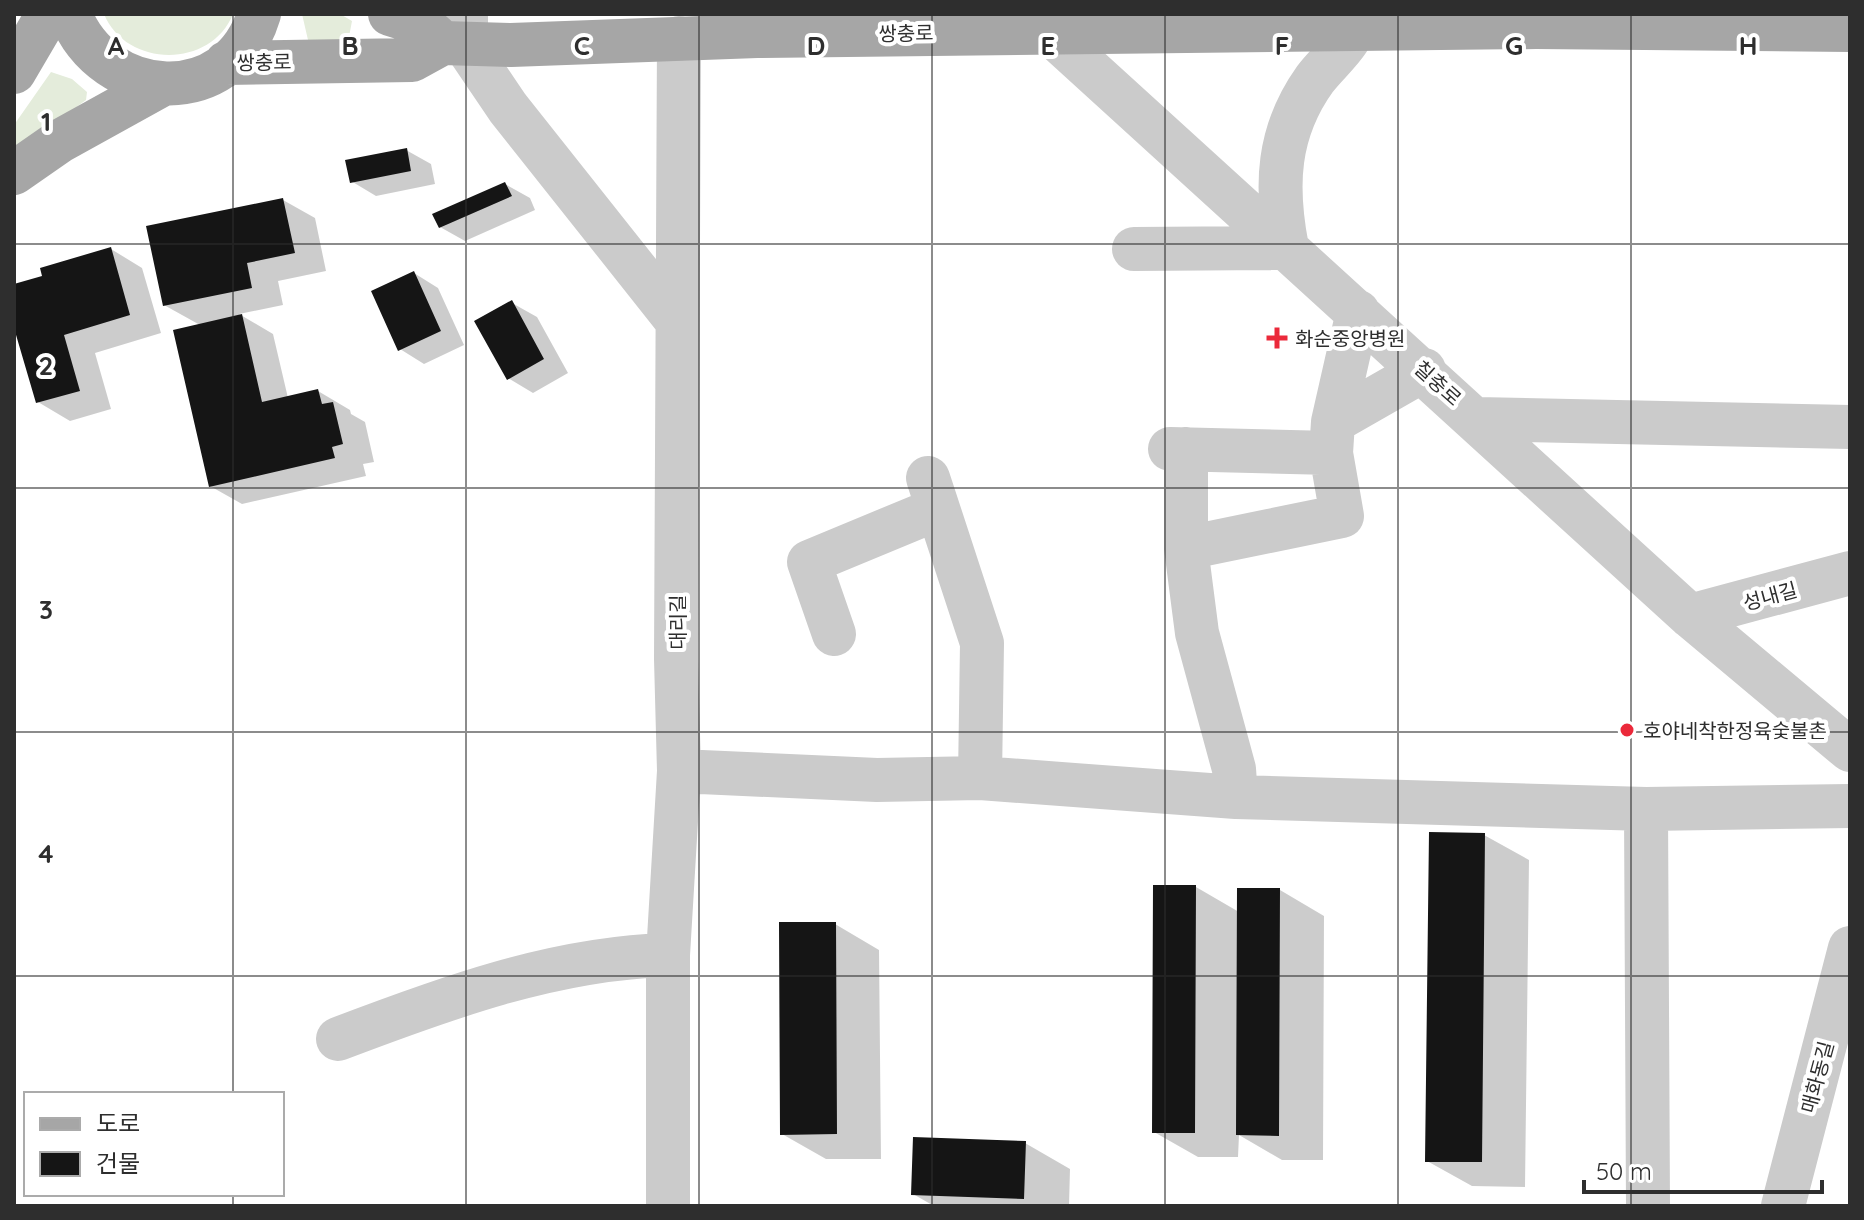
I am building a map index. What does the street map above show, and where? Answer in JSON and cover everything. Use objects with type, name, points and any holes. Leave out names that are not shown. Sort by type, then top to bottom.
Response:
[{"type":"main road","points":[[14,72],[48,14]]},
{"type":"main road","points":[[70,14],[86,46],[98,58],[145,80],[201,77],[231,58],[249,37],[259,14]]},
{"type":"main road","points":[[390,14],[458,34]]},
{"type":"main road","name":"쌍충로","points":[[231,58],[412,60],[458,34],[679,38],[1037,22],[1357,22],[1850,30]]},
{"type":"main road","points":[[14,173],[145,80]]},
{"type":"street","name":"칠충로","points":[[1037,22],[1424,370],[1690,616],[1850,750]]},
{"type":"street","points":[[1134,249],[1287,248],[1279,205],[1284,142],[1295,110],[1357,22]]},
{"type":"street","points":[[458,34],[508,108],[677,321]]},
{"type":"street","name":"대리길","points":[[668,1206],[668,955],[679,771],[679,38]]},
{"type":"street","points":[[1186,548],[1342,516],[1332,437],[1358,312]]},
{"type":"street","points":[[1236,797],[1234,769],[1197,633],[1178,449],[1332,437],[1424,370]]},
{"type":"street","points":[[1477,419],[1850,427]]},
{"type":"street","points":[[834,634],[809,562],[932,494],[982,643],[980,778]]},
{"type":"street","name":"성내길","points":[[1690,616],[1850,573]]},
{"type":"street","points":[[679,771],[877,780],[980,778],[1236,797],[1646,809],[1850,806]]},
{"type":"street","points":[[1646,809],[1648,1206]]},
{"type":"street","name":"매화동길","points":[[1783,1206],[1850,948]]},
{"type":"street","points":[[338,1039],[486,986],[629,956],[668,955]]},
{"type":"green space","points":[[104,14],[233,14],[222,32],[207,45],[168,55],[130,45],[115,32]]},
{"type":"green space","points":[[302,14],[340,14],[352,21],[348,42],[308,40]]},
{"type":"green space","points":[[51,72],[72,79],[87,92],[86,100],[14,153],[14,125]]},
{"type":"building","points":[[407,148],[411,171],[350,183],[345,160]]},
{"type":"building","points":[[505,182],[512,196],[439,228],[432,214]]},
{"type":"building","points":[[283,198],[295,253],[247,263],[252,288],[163,306],[146,226]]},
{"type":"building","points":[[111,247],[130,315],[64,335],[80,391],[36,403],[14,328],[14,284],[42,276],[40,268]]},
{"type":"building","points":[[414,271],[441,331],[398,351],[371,291]]},
{"type":"building","points":[[512,300],[544,359],[507,380],[474,321]]},
{"type":"building","points":[[242,314],[262,402],[318,389],[322,404],[333,402],[343,444],[332,447],[335,458],[209,487],[173,330]]},
{"type":"building","points":[[1429,832],[1485,833],[1482,1162],[1425,1162]]},
{"type":"building","points":[[1153,885],[1196,885],[1195,1133],[1152,1133]]},
{"type":"building","points":[[1237,888],[1280,888],[1279,1136],[1236,1135]]},
{"type":"building","points":[[779,922],[836,922],[837,1134],[780,1135]]},
{"type":"building","points":[[913,1137],[1026,1141],[1024,1199],[911,1195]]},
{"type":"place","name":"화순중앙병원","points":[[1277,338]]},
{"type":"place","name":"호야네착한정육숯불촌","points":[[1627,730]]}]
